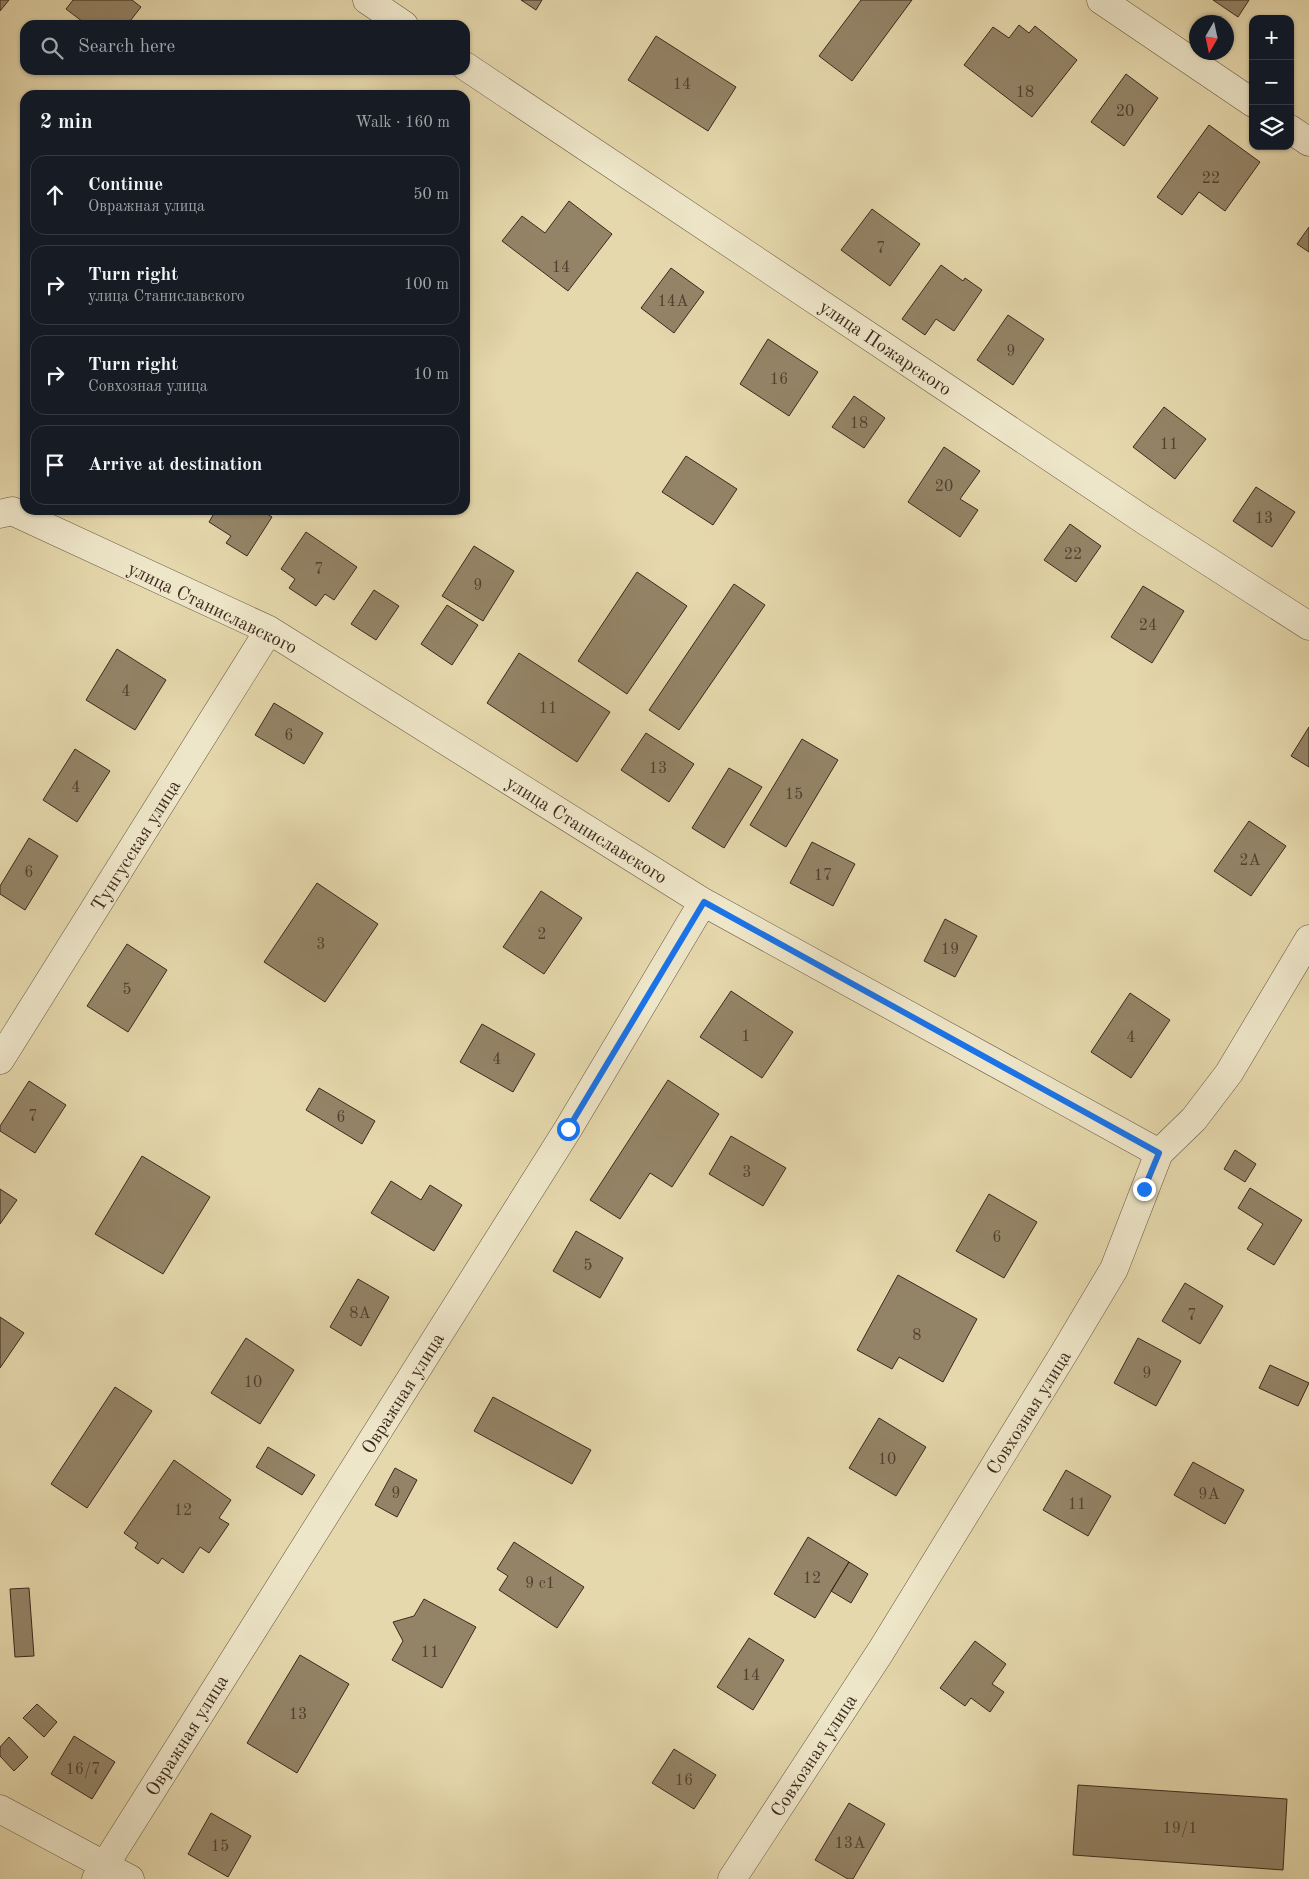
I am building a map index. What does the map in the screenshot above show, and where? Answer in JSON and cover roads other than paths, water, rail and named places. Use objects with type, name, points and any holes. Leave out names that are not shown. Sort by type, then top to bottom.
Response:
[{"type":"street","points":[[367,0],[397,20]]},
{"type":"street","points":[[1101,0],[1249,101]]},
{"type":"street","name":"улица Пожарского","points":[[470,69],[1147,522],[1309,626]]},
{"type":"street","points":[[1294,132],[1309,142]]},
{"type":"street","name":"улица Станиславского","points":[[6,512],[269,630],[704,902],[1159,1153]]},
{"type":"street","name":"Тунгусская улица","points":[[0,1060],[269,630]]},
{"type":"street","name":"Овражная улица","points":[[100,1871],[562,1138],[704,902]]},
{"type":"street","name":"Совхозная улица","points":[[732,1879],[881,1651],[1114,1268],[1159,1153],[1194,1119],[1229,1073],[1309,939]]},
{"type":"street","points":[[0,1809],[100,1871],[130,1879]]}]
